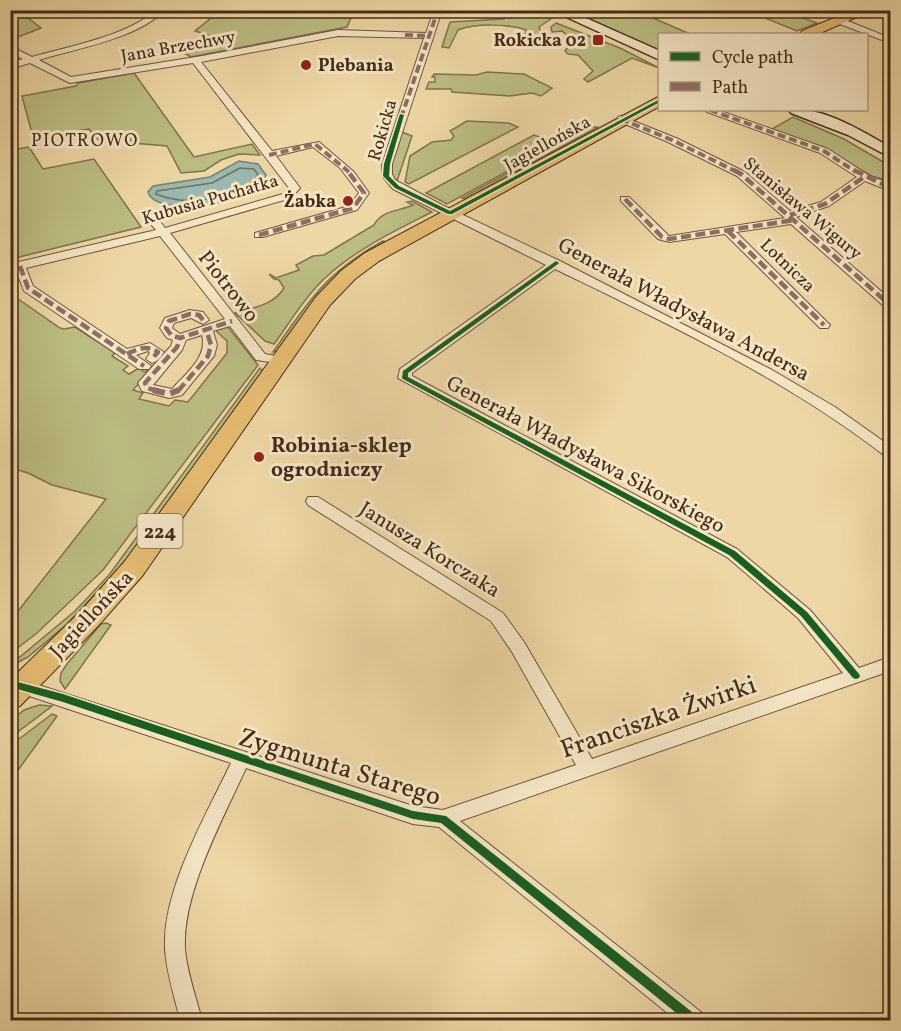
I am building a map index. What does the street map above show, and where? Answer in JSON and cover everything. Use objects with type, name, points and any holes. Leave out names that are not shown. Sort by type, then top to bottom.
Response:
[{"type":"main road","points":[[810,33],[867,10]]},
{"type":"main road","name":"Jagiellońska","points":[[13,690],[88,620],[134,568],[323,301],[348,275],[372,257],[450,213],[658,101]]},
{"type":"street","points":[[88,10],[116,13]]},
{"type":"street","points":[[10,66],[130,30],[150,20],[160,10]]},
{"type":"street","name":"Rokicka","points":[[438,10],[387,166],[386,176],[397,187],[450,213]]},
{"type":"street","points":[[557,10],[658,55]]},
{"type":"street","points":[[840,21],[891,41]]},
{"type":"street","name":"Jana Brzechwy","points":[[10,49],[70,80],[195,60],[338,33],[430,36]]},
{"type":"street","name":"Kubusia Puchatka","points":[[15,267],[158,227],[287,196],[296,188],[195,60]]},
{"type":"street","points":[[713,111],[824,151],[864,177],[891,188]]},
{"type":"street","points":[[799,111],[853,132],[891,153]]},
{"type":"street","name":"Stanisława Wigury","points":[[621,119],[672,140],[741,174],[891,305]]},
{"type":"street","points":[[258,235],[353,208],[364,193],[363,188],[324,148],[315,144],[269,155]]},
{"type":"street","name":"Lotnicza","points":[[625,199],[662,237],[669,239],[728,231],[793,218],[825,204],[864,177]]},
{"type":"street","name":"Generała Władysława Andersa","points":[[450,213],[653,311],[837,412],[891,453]]},
{"type":"street","name":"Piotrowo","points":[[158,227],[261,357],[281,361]]},
{"type":"street","name":"Lotnicza","points":[[728,231],[824,325]]},
{"type":"street","name":"Generała Władysława Sikorskiego","points":[[556,263],[405,372],[405,378],[732,553],[804,614],[856,676]]},
{"type":"street","points":[[15,267],[28,288],[127,354],[148,362],[158,352],[150,347],[140,348],[127,354]]},
{"type":"street","points":[[180,338],[171,334],[166,328],[169,321],[193,314],[199,315],[205,324],[211,345],[208,356],[177,392],[169,394],[147,388],[146,383],[177,347],[180,338],[205,324],[232,321]]},
{"type":"street","name":"Janusza Korczaka","points":[[313,501],[497,617],[518,647],[561,719],[587,768]]},
{"type":"street","name":"Franciszka Żwirki","points":[[443,819],[891,664]]},
{"type":"street","name":"Zygmunta Starego","points":[[13,690],[242,759],[413,815],[443,819],[693,1020]]},
{"type":"street","points":[[191,1020],[175,951],[178,910],[200,848],[242,759]]},
{"type":"green space","points":[[11,10],[19,11],[41,28],[11,40]]},
{"type":"green space","points":[[221,10],[354,11],[347,27],[191,57],[175,48],[211,36],[195,31]]},
{"type":"green space","points":[[498,11],[533,11],[551,19],[539,27],[541,32],[557,41],[557,44],[529,41],[525,37],[526,30],[519,28],[483,25],[458,30],[449,48],[442,47],[450,22],[504,19],[505,12]]},
{"type":"green space","points":[[571,11],[637,11],[688,33],[658,33],[658,51]]},
{"type":"green space","points":[[748,11],[784,11],[817,23],[797,31]]},
{"type":"green space","points":[[556,23],[620,48],[658,68],[632,58],[588,82],[584,79],[593,71],[578,55],[568,54],[565,51],[573,40],[562,31],[552,32],[551,27]]},
{"type":"green space","points":[[487,72],[524,74],[552,88],[541,96],[532,93],[510,96],[452,92],[451,89],[426,89],[429,82],[435,82],[435,77],[432,77],[434,74],[476,75]]},
{"type":"green space","points":[[134,73],[194,157],[252,144],[260,155],[239,154],[221,160],[204,171],[181,173],[167,146],[132,143],[129,137],[100,142],[89,129],[33,137],[22,96]]},
{"type":"green space","points":[[793,117],[844,139],[890,166],[890,181],[871,176],[833,153],[770,130]]},
{"type":"green space","points":[[467,121],[509,123],[518,127],[409,184],[405,182],[410,156],[432,142],[451,140],[454,136],[450,131]]},
{"type":"green space","points":[[592,127],[598,127],[465,199],[462,198]]},
{"type":"green space","points":[[402,132],[412,136],[397,181],[392,176],[392,163]]},
{"type":"green space","points":[[534,135],[558,144],[447,204],[426,193]]},
{"type":"green space","points":[[29,147],[43,169],[94,159],[141,227],[11,259],[11,150]]},
{"type":"green space","points":[[412,201],[432,212],[376,241],[325,278],[311,293],[274,344],[265,341],[235,313],[262,305],[280,294],[284,288],[279,280],[269,274],[276,278],[299,270],[296,265],[313,256],[324,255],[374,225],[381,216],[413,205],[407,202]]},
{"type":"green space","points":[[383,241],[388,242],[279,350],[273,352],[320,289],[347,264]]},
{"type":"green space","points":[[11,294],[60,328],[75,327],[115,353],[112,356],[128,366],[123,370],[129,374],[139,368],[144,372],[153,368],[133,390],[143,393],[139,399],[169,406],[175,400],[188,402],[227,353],[227,341],[215,330],[228,327],[258,365],[103,570],[37,633],[11,653],[11,620],[106,499],[52,485],[28,473],[11,468]]},
{"type":"green space","points":[[260,368],[263,371],[130,557],[66,625],[28,657],[11,666],[11,662],[75,611],[109,575]]},
{"type":"green space","points":[[101,624],[111,625],[65,689],[60,681],[61,673]]},
{"type":"green space","points":[[39,705],[52,706],[11,737],[11,721],[24,710]]},
{"type":"green space","points":[[52,714],[57,716],[11,780],[11,745]]},
{"type":"water","points":[[239,161],[258,164],[266,175],[259,186],[235,198],[182,206],[154,200],[148,192],[153,186],[210,177]]},
{"type":"marked path","points":[[88,10],[116,13]]},
{"type":"marked path","points":[[401,118],[438,10]]},
{"type":"marked path","points":[[405,35],[430,36]]},
{"type":"marked path","points":[[713,111],[824,151],[864,177],[890,188]]},
{"type":"marked path","points":[[621,119],[672,140],[741,174],[890,305]]},
{"type":"marked path","points":[[259,235],[353,208],[364,193],[357,181],[343,166],[315,144],[269,155]]},
{"type":"marked path","points":[[790,215],[825,204],[864,177]]},
{"type":"marked path","points":[[625,199],[662,237],[669,239],[795,220]]},
{"type":"marked path","points":[[728,231],[824,325]]},
{"type":"marked path","points":[[20,266],[28,288],[144,366]]},
{"type":"marked path","points":[[203,320],[199,315],[190,314],[169,321],[166,328],[171,335],[180,338],[232,321]]},
{"type":"marked path","points":[[180,338],[177,347],[145,383],[147,388],[169,394],[177,392],[208,356],[211,345],[206,329]]},
{"type":"marked path","points":[[127,354],[140,348],[150,347],[158,352],[152,359]]},
{"type":"cycle path","points":[[402,115],[387,164],[386,176],[397,187],[450,213],[658,101]]},
{"type":"cycle path","points":[[556,263],[405,372],[405,378],[732,553],[804,614],[856,676]]},
{"type":"cycle path","points":[[10,683],[63,698],[413,815],[443,819],[693,1020]]},
{"type":"place","name":"Rokicka 02","points":[[598,40]]},
{"type":"place","name":"Plebania","points":[[306,65]]},
{"type":"place","name":"Żabka","points":[[348,201]]},
{"type":"place","name":"Robinia-sklep ogrodniczy","points":[[259,457]]},
{"type":"district","name":"PIOTROWO","points":[[85,140]]}]
